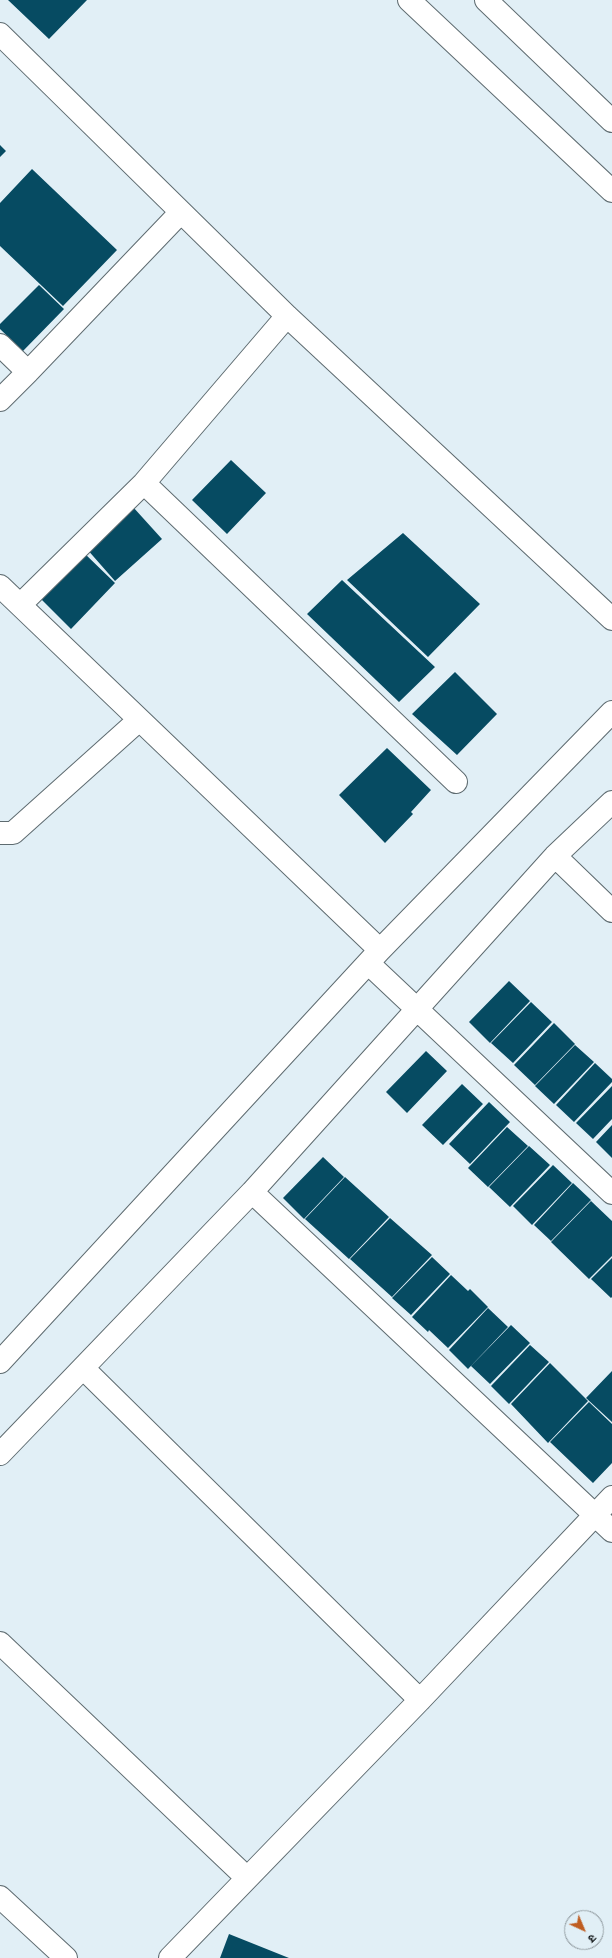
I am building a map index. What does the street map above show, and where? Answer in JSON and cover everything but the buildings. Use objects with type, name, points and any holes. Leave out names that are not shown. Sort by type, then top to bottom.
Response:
[{"type":"street","points":[[409,0],[612,191]]},
{"type":"street","points":[[486,0],[612,121]]},
{"type":"street","points":[[0,34],[287,316],[612,619]]},
{"type":"street","points":[[0,400],[181,212]]},
{"type":"street","points":[[20,605],[144,483],[287,316]]},
{"type":"street","points":[[0,345],[28,372]]},
{"type":"street","points":[[144,483],[456,782]]},
{"type":"street","points":[[0,586],[139,720],[374,956],[417,1011],[612,1193]]},
{"type":"street","points":[[0,1362],[374,956],[612,712]]},
{"type":"street","points":[[0,833],[13,833],[139,720]]},
{"type":"street","points":[[0,1454],[252,1192],[417,1011],[555,856],[612,802]]},
{"type":"street","points":[[555,856],[612,911]]},
{"type":"street","points":[[252,1192],[612,1531]]},
{"type":"street","points":[[83,1368],[420,1700]]},
{"type":"street","points":[[170,1958],[420,1700],[612,1497]]},
{"type":"street","points":[[0,1642],[247,1878]]},
{"type":"street","points":[[0,1897],[66,1958]]}]
